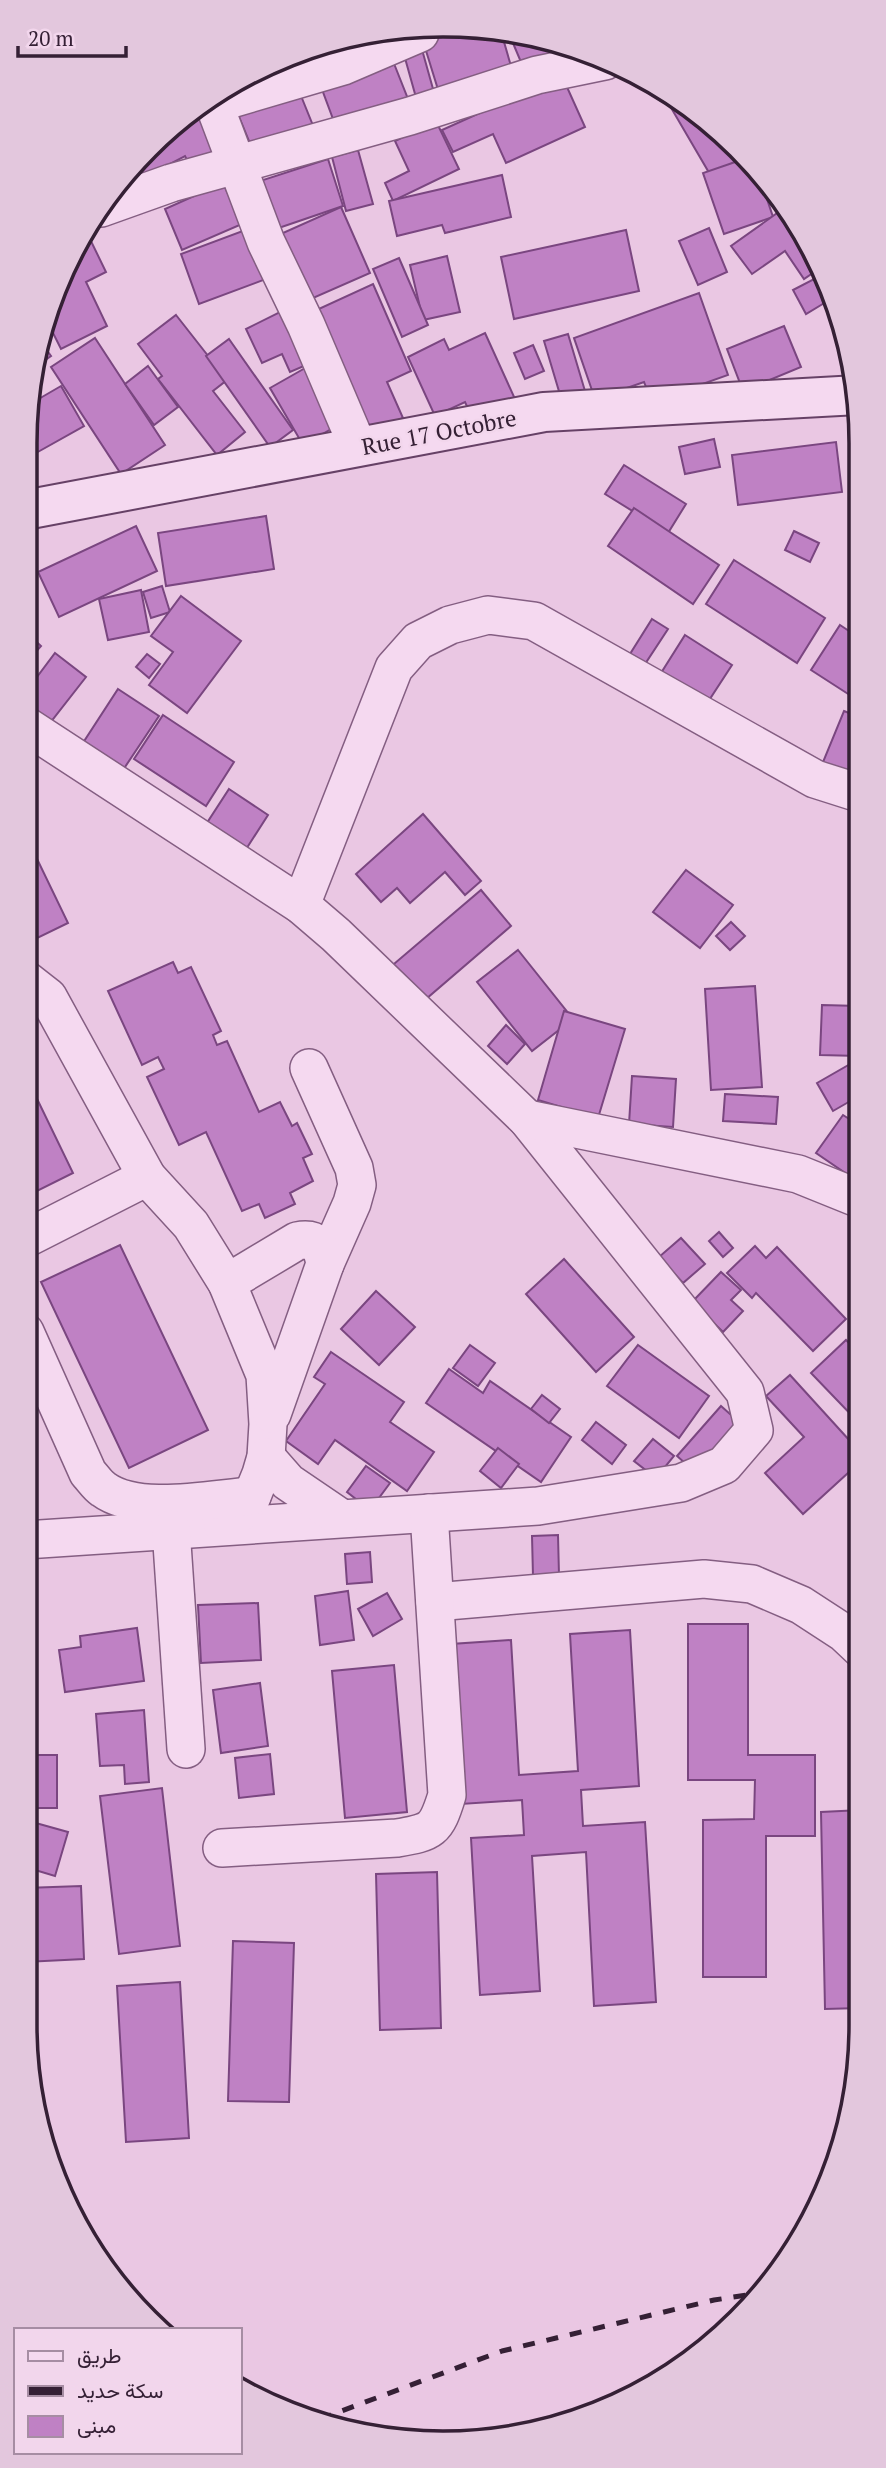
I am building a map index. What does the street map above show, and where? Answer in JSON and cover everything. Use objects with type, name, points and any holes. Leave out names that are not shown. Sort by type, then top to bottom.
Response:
[{"type":"street","points":[[229,97],[342,66],[406,39]]},
{"type":"street","points":[[116,203],[171,183],[410,116],[537,75],[589,64]]},
{"type":"street","points":[[215,107],[266,242],[306,325],[358,447]]},
{"type":"street","name":"Rue 17 Octobre","points":[[37,508],[544,412],[846,396]]},
{"type":"street","points":[[301,905],[394,668],[418,641],[450,625],[488,615],[534,621],[816,779],[849,790]]},
{"type":"street","points":[[37,734],[301,905],[336,935],[527,1119],[745,1392],[754,1430],[724,1465],[681,1483],[538,1506],[37,1539]]},
{"type":"street","points":[[37,989],[48,998],[146,1177],[191,1224],[227,1283],[265,1376],[267,1440],[288,1482],[341,1518]]},
{"type":"street","points":[[223,1525],[240,1513],[252,1496],[267,1440],[326,1264],[352,1203],[356,1185],[354,1168],[309,1068]]},
{"type":"street","points":[[527,1119],[798,1174],[849,1195]]},
{"type":"street","points":[[37,1232],[146,1177]]},
{"type":"street","points":[[227,1283],[298,1241],[308,1239],[317,1242],[323,1249],[326,1264]]},
{"type":"street","points":[[37,1361],[88,1473],[102,1489],[124,1500],[149,1505],[252,1496]]},
{"type":"street","points":[[222,1848],[397,1838],[425,1833],[439,1820],[447,1795],[429,1513]]},
{"type":"street","points":[[171,1529],[186,1749]]},
{"type":"street","points":[[435,1602],[704,1578],[752,1584],[801,1605],[849,1638]]},
{"type":"building","points":[[443,37],[504,42],[513,73],[440,96],[423,41]]},
{"type":"building","points":[[513,43],[566,56],[526,74]]},
{"type":"building","points":[[421,46],[435,96],[417,101],[403,51]]},
{"type":"building","points":[[331,53],[298,72],[294,65]]},
{"type":"building","points":[[391,56],[408,99],[336,127],[320,84]]},
{"type":"building","points":[[562,76],[585,127],[506,163],[493,134],[453,152],[442,130]]},
{"type":"building","points":[[297,86],[316,133],[256,158],[237,112]]},
{"type":"building","points":[[670,106],[711,138],[735,161],[711,176]]},
{"type":"building","points":[[200,118],[221,157],[193,171],[185,156],[130,185],[156,156]]},
{"type":"building","points":[[436,121],[459,169],[393,201],[385,183],[409,171],[395,141]]},
{"type":"building","points":[[358,150],[373,204],[346,211],[332,157]]},
{"type":"building","points":[[328,159],[343,206],[267,232],[251,184]]},
{"type":"building","points":[[736,162],[767,198],[773,217],[724,234],[703,173]]},
{"type":"building","points":[[502,175],[511,217],[445,233],[442,225],[397,236],[389,201]]},
{"type":"building","points":[[223,183],[242,224],[182,250],[165,209]]},
{"type":"building","points":[[341,207],[370,273],[304,302],[274,237]]},
{"type":"building","points":[[778,213],[812,274],[804,279],[785,251],[752,274],[731,246]]},
{"type":"building","points":[[709,228],[727,272],[698,285],[679,241]]},
{"type":"building","points":[[248,229],[266,279],[199,304],[181,254]]},
{"type":"building","points":[[626,230],[639,291],[514,319],[501,257]]},
{"type":"building","points":[[91,241],[106,272],[86,282],[107,326],[61,349],[53,332],[58,312]]},
{"type":"building","points":[[447,256],[460,312],[423,320],[410,265]]},
{"type":"building","points":[[399,258],[428,325],[402,337],[373,269]]},
{"type":"building","points":[[814,279],[824,303],[806,314],[793,290]]},
{"type":"building","points":[[373,284],[411,371],[387,382],[403,418],[364,436],[310,313]]},
{"type":"building","points":[[699,293],[728,375],[652,402],[644,382],[595,399],[574,338]]},
{"type":"building","points":[[286,309],[311,363],[290,372],[282,354],[262,363],[246,329]]},
{"type":"building","points":[[176,315],[227,380],[213,391],[245,432],[217,455],[158,379],[162,376],[138,344]]},
{"type":"building","points":[[784,326],[801,367],[743,391],[727,349]]},
{"type":"building","points":[[485,333],[515,399],[473,419],[465,402],[435,416],[408,357],[444,339],[449,350]]},
{"type":"building","points":[[568,334],[585,391],[561,398],[544,341]]},
{"type":"building","points":[[95,338],[165,445],[121,474],[51,367]]},
{"type":"building","points":[[229,339],[293,430],[270,447],[206,356]]},
{"type":"building","points":[[533,345],[544,371],[525,379],[514,353]]},
{"type":"building","points":[[148,366],[178,407],[154,425],[125,384]]},
{"type":"building","points":[[307,367],[340,424],[303,445],[270,388]]},
{"type":"building","points":[[61,386],[84,426],[37,452],[38,416],[39,399]]},
{"type":"building","points":[[714,439],[720,467],[685,474],[679,447]]},
{"type":"building","points":[[836,442],[842,492],[738,505],[732,455]]},
{"type":"building","points":[[624,465],[686,504],[668,533],[605,494]]},
{"type":"building","points":[[634,508],[719,565],[693,604],[608,546]]},
{"type":"building","points":[[266,516],[274,569],[166,586],[158,533]]},
{"type":"building","points":[[136,526],[157,571],[59,617],[38,572]]},
{"type":"building","points":[[794,531],[819,543],[810,562],[785,550]]},
{"type":"building","points":[[734,560],[825,618],[797,663],[706,604]]},
{"type":"building","points":[[162,586],[170,612],[151,618],[143,592]]},
{"type":"building","points":[[141,590],[149,632],[108,640],[99,599]]},
{"type":"building","points":[[181,596],[241,641],[187,713],[149,685],[173,652],[151,636]]},
{"type":"building","points":[[652,619],[668,629],[645,664],[630,654]]},
{"type":"building","points":[[840,625],[849,631],[849,695],[811,670]]},
{"type":"building","points":[[685,635],[732,665],[702,711],[656,681]]},
{"type":"building","points":[[55,653],[86,677],[46,728],[37,721],[37,677]]},
{"type":"building","points":[[147,654],[160,664],[149,678],[136,667]]},
{"type":"building","points":[[118,689],[159,716],[119,776],[79,749]]},
{"type":"building","points":[[844,711],[849,713],[849,778],[821,767]]},
{"type":"building","points":[[163,715],[234,762],[206,806],[134,759]]},
{"type":"building","points":[[229,789],[268,815],[243,854],[203,829]]},
{"type":"building","points":[[423,814],[481,881],[465,895],[445,872],[410,903],[397,888],[381,902],[356,874]]},
{"type":"building","points":[[37,859],[68,923],[37,938]]},
{"type":"building","points":[[686,870],[733,905],[700,948],[653,912]]},
{"type":"building","points":[[481,890],[511,926],[419,1005],[388,969]]},
{"type":"building","points":[[731,922],[745,936],[730,950],[716,936]]},
{"type":"building","points":[[518,950],[573,1019],[532,1051],[477,982]]},
{"type":"building","points":[[173,962],[178,973],[191,967],[221,1031],[213,1035],[217,1045],[227,1041],[259,1112],[280,1102],[292,1126],[297,1123],[312,1154],[303,1158],[313,1181],[290,1193],[295,1204],[265,1218],[259,1204],[242,1211],[206,1132],[179,1145],[147,1077],[164,1069],[158,1057],[142,1065],[108,991]]},
{"type":"building","points":[[755,986],[762,1087],[711,1090],[705,989]]},
{"type":"building","points":[[822,1005],[849,1006],[849,1056],[820,1055]]},
{"type":"building","points":[[564,1011],[625,1029],[598,1118],[538,1100]]},
{"type":"building","points":[[506,1025],[525,1044],[507,1064],[488,1046]]},
{"type":"building","points":[[849,1065],[849,1102],[833,1111],[817,1083]]},
{"type":"building","points":[[632,1076],[676,1079],[673,1127],[629,1124]]},
{"type":"building","points":[[725,1094],[778,1097],[776,1124],[723,1121]]},
{"type":"building","points":[[37,1099],[73,1173],[37,1191]]},
{"type":"building","points":[[843,1115],[849,1119],[849,1176],[816,1153]]},
{"type":"building","points":[[719,1232],[733,1248],[723,1257],[709,1241]]},
{"type":"building","points":[[681,1238],[705,1264],[683,1283],[659,1257]]},
{"type":"building","points":[[120,1245],[208,1430],[129,1468],[41,1282]]},
{"type":"building","points":[[755,1246],[766,1258],[777,1247],[846,1319],[813,1351],[756,1293],[752,1298],[727,1273]]},
{"type":"building","points":[[564,1259],[634,1337],[596,1372],[526,1294]]},
{"type":"building","points":[[721,1272],[741,1290],[731,1300],[743,1311],[723,1332],[692,1302]]},
{"type":"building","points":[[376,1291],[415,1327],[379,1365],[341,1329]]},
{"type":"building","points":[[846,1340],[849,1343],[849,1413],[811,1373]]},
{"type":"building","points":[[470,1345],[495,1363],[478,1386],[453,1368]]},
{"type":"building","points":[[638,1345],[709,1396],[679,1438],[607,1386]]},
{"type":"building","points":[[331,1352],[404,1402],[390,1422],[434,1452],[407,1491],[335,1440],[318,1464],[286,1441],[325,1384],[314,1377]]},
{"type":"building","points":[[449,1369],[483,1393],[490,1381],[571,1437],[541,1482],[426,1403]]},
{"type":"building","points":[[790,1375],[849,1440],[849,1472],[803,1514],[765,1473],[804,1437],[766,1396]]},
{"type":"building","points":[[542,1395],[560,1409],[549,1423],[531,1409]]},
{"type":"building","points":[[721,1406],[739,1422],[695,1472],[677,1456]]},
{"type":"building","points":[[596,1422],[626,1445],[612,1464],[582,1440]]},
{"type":"building","points":[[653,1439],[674,1456],[656,1478],[634,1461]]},
{"type":"building","points":[[498,1448],[519,1464],[501,1488],[480,1471]]},
{"type":"building","points":[[366,1466],[390,1483],[370,1510],[347,1492]]},
{"type":"building","points":[[558,1535],[559,1575],[533,1576],[532,1536]]},
{"type":"building","points":[[370,1552],[372,1582],[347,1584],[345,1554]]},
{"type":"building","points":[[348,1591],[354,1640],[320,1645],[315,1596]]},
{"type":"building","points":[[387,1593],[402,1619],[373,1636],[358,1609]]},
{"type":"building","points":[[258,1603],[261,1660],[201,1663],[198,1605]]},
{"type":"building","points":[[688,1624],[748,1624],[748,1755],[815,1755],[815,1836],[766,1836],[766,1977],[703,1977],[703,1820],[754,1819],[755,1780],[688,1780]]},
{"type":"building","points":[[137,1628],[144,1681],[65,1692],[59,1650],[81,1647],[80,1636]]},
{"type":"building","points":[[630,1630],[639,1786],[581,1790],[583,1826],[645,1822],[656,2002],[594,2006],[586,1852],[532,1856],[540,1991],[480,1995],[471,1838],[524,1835],[522,1800],[461,1804],[451,1644],[511,1640],[519,1775],[578,1771],[570,1634]]},
{"type":"building","points":[[394,1665],[407,1812],[345,1818],[332,1671]]},
{"type":"building","points":[[260,1683],[268,1746],[221,1753],[213,1690]]},
{"type":"building","points":[[144,1710],[149,1782],[125,1784],[124,1765],[100,1766],[96,1714]]},
{"type":"building","points":[[270,1754],[274,1794],[239,1798],[235,1758]]},
{"type":"building","points":[[37,1755],[57,1755],[57,1808],[37,1808]]},
{"type":"building","points":[[162,1788],[180,1946],[119,1954],[100,1796]]},
{"type":"building","points":[[849,1811],[849,2008],[825,2009],[821,1812]]},
{"type":"building","points":[[37,1823],[68,1832],[55,1876],[37,1871]]},
{"type":"building","points":[[437,1872],[441,2028],[380,2030],[376,1874]]},
{"type":"building","points":[[81,1886],[84,1959],[37,1961],[37,1888]]},
{"type":"building","points":[[233,1941],[294,1943],[289,2102],[228,2101]]},
{"type":"building","points":[[180,1982],[189,2138],[126,2142],[117,1986]]},
{"type":"railway","points":[[331,2415],[502,2351],[714,2300],[746,2295]]}]
